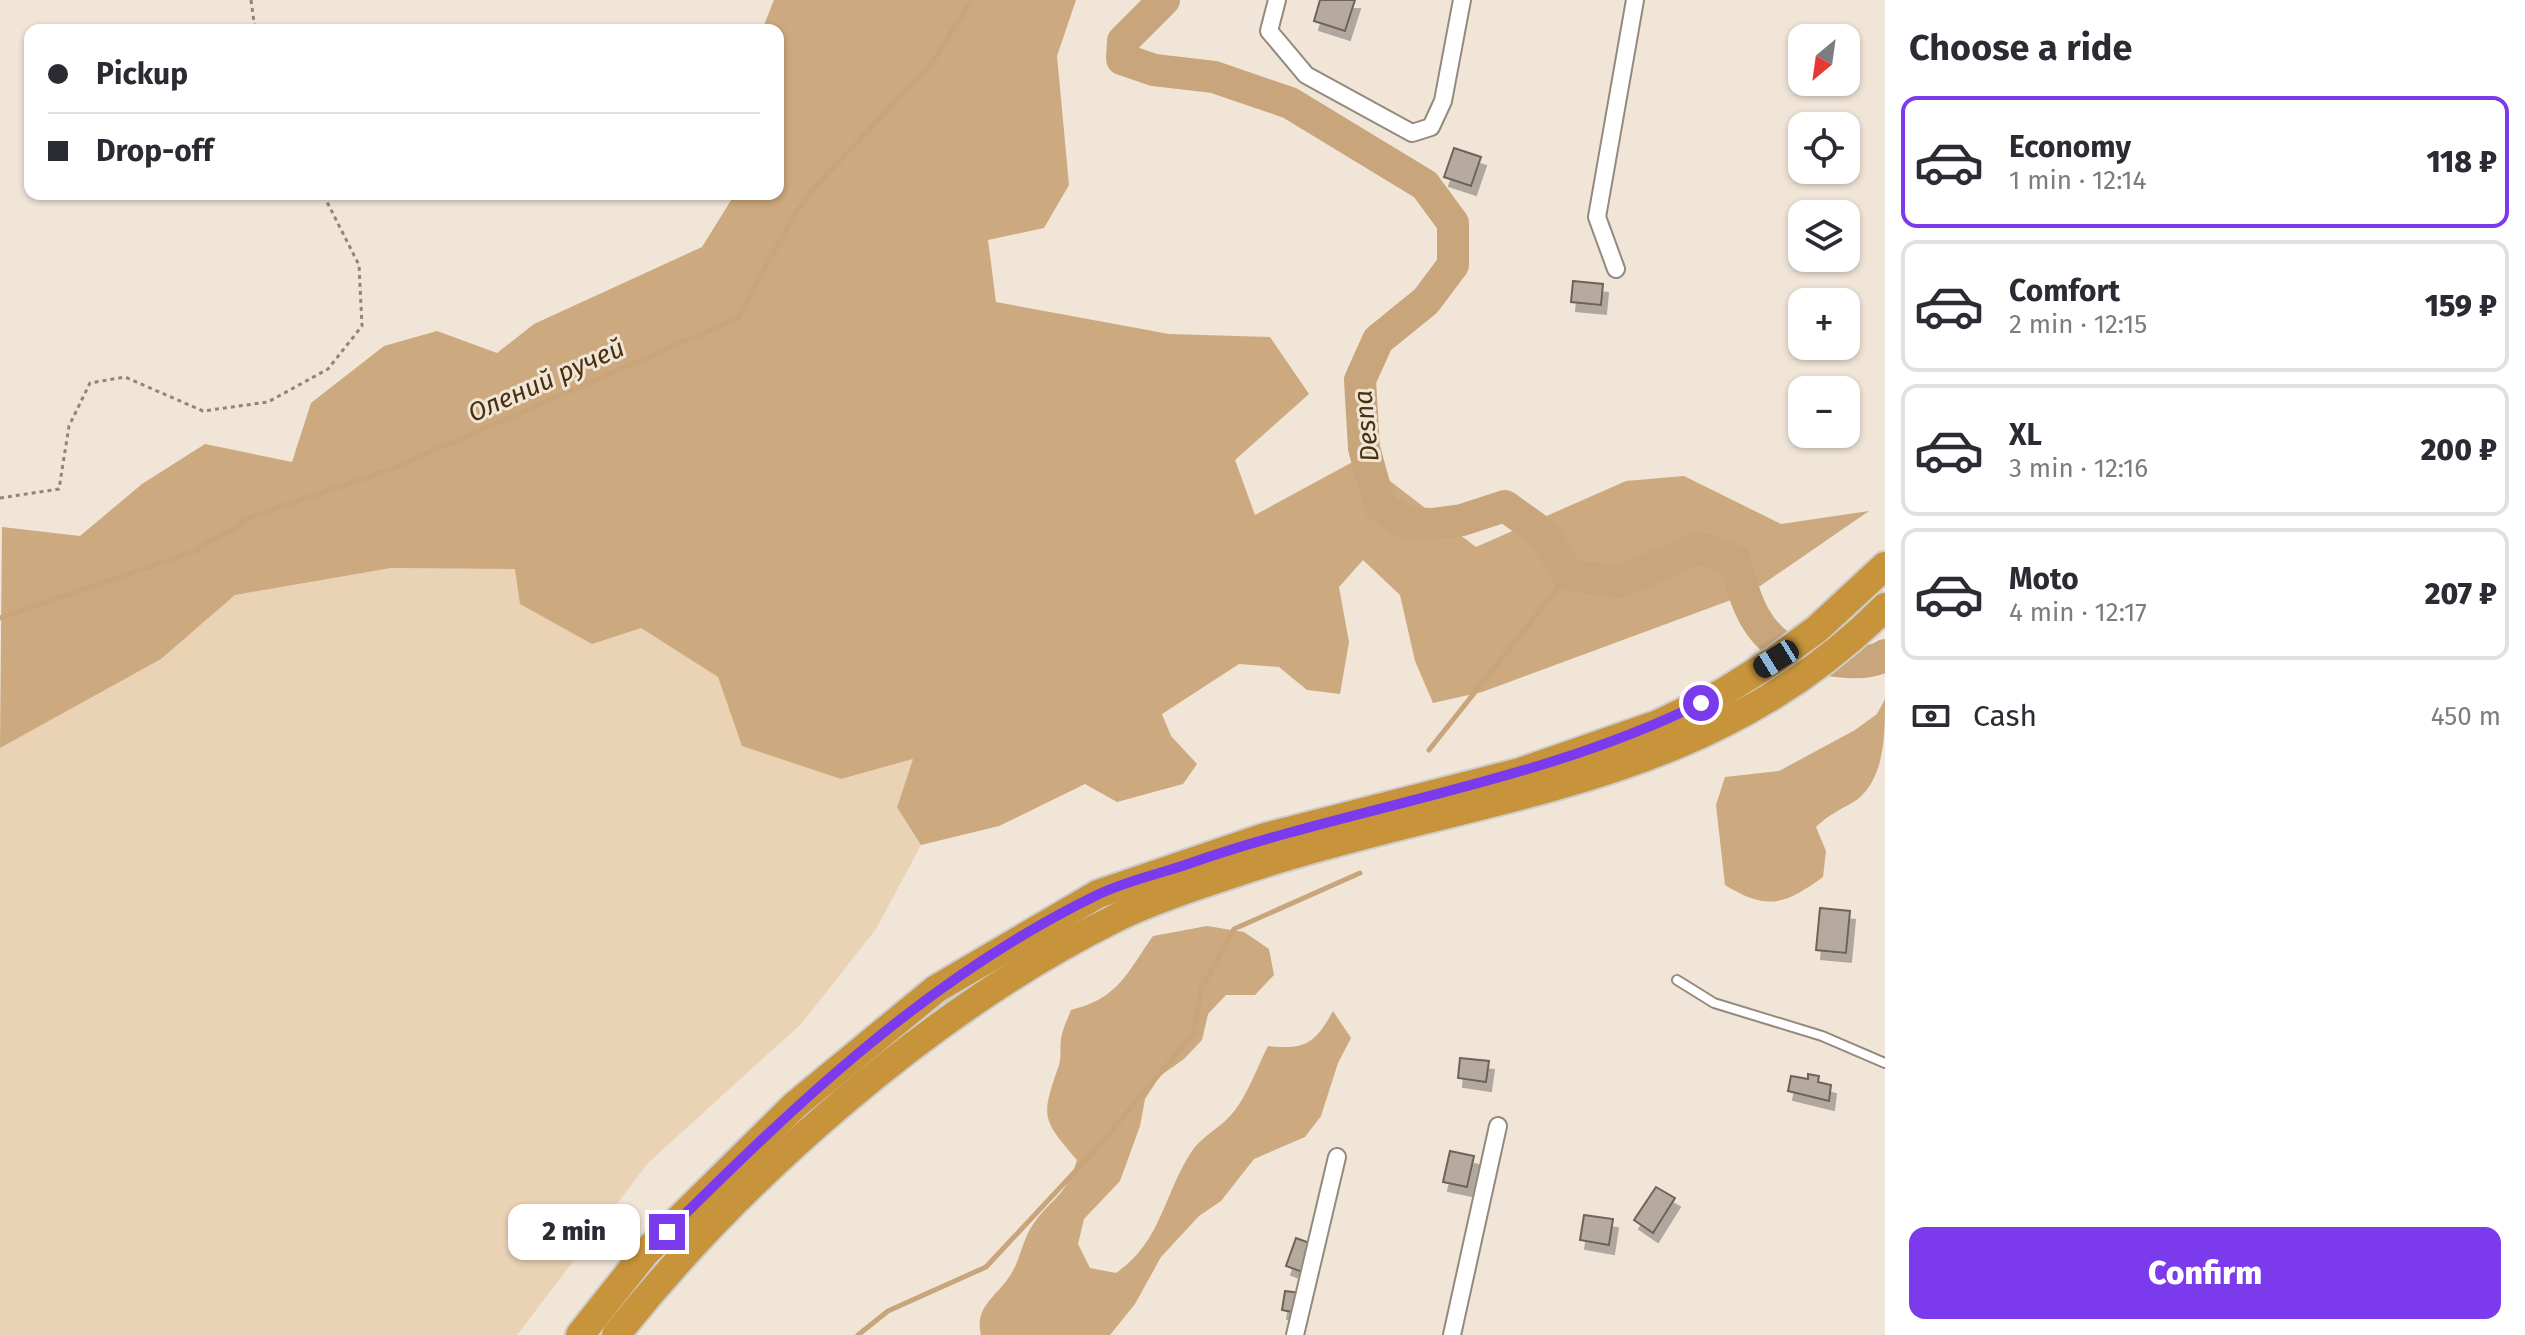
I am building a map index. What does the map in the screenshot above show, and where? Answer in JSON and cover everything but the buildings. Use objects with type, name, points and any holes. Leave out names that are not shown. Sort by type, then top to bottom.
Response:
[{"type":"highway","points":[[580,1335],[645,1253],[795,1105],[936,989],[1098,894],[1265,837],[1520,772],[1658,724],[1722,693],[1776,659],[1863,590],[1885,566]]},
{"type":"highway","points":[[616,1335],[665,1273],[814,1128],[956,1012],[1115,918],[1270,862],[1525,797],[1666,752],[1734,719],[1790,684],[1834,652],[1885,607]]},
{"type":"street","points":[[1277,0],[1269,31],[1306,75],[1412,133],[1431,127],[1443,101],[1462,0]]},
{"type":"street","points":[[1616,269],[1597,217],[1635,0]]},
{"type":"street","points":[[1452,1335],[1498,1126]]},
{"type":"street","points":[[1295,1335],[1337,1157]]},
{"type":"lane","points":[[1677,980],[1714,1003],[1822,1036],[1885,1063]]},
{"type":"path","points":[[251,0],[254,24]]},
{"type":"path","points":[[0,498],[59,489],[69,426],[90,383],[125,377],[203,411],[268,402],[328,369],[362,326],[359,265],[326,200]]},
{"type":"shaded area","points":[[774,0],[1076,0],[1057,56],[1069,185],[1044,228],[988,240],[996,302],[1169,334],[1270,337],[1309,394],[1235,460],[1255,515],[1360,458],[1476,547],[1626,481],[1684,476],[1781,524],[1869,511],[1750,593],[1482,692],[1433,703],[1415,661],[1400,595],[1363,560],[1339,587],[1349,642],[1340,694],[1307,690],[1279,667],[1239,664],[1162,714],[1171,736],[1197,764],[1183,784],[1117,802],[1085,784],[999,826],[921,845],[897,807],[913,759],[841,779],[742,746],[718,677],[641,628],[592,644],[520,604],[515,569],[391,568],[235,595],[161,659],[0,748],[2,527],[80,536],[142,484],[205,444],[292,462],[311,403],[384,346],[437,331],[497,353],[534,324],[702,247],[731,200],[784,200],[784,24],[764,24]]},
{"type":"shaded area","points":[[391,568],[516,569],[641,628],[718,677],[743,746],[841,779],[913,759],[897,806],[921,845],[876,929],[802,1023],[648,1163],[517,1335],[0,1335],[0,748],[161,659],[235,595]]},
{"type":"shaded area","points":[[1885,699],[1884,740],[1874,779],[1858,799],[1816,827],[1826,851],[1823,877],[1797,894],[1775,901],[1753,899],[1725,885],[1716,805],[1725,777],[1779,771],[1855,730],[1877,714]]},
{"type":"shaded area","points":[[1207,926],[1244,932],[1269,949],[1274,975],[1255,995],[1226,995],[1208,1014],[1202,1040],[1184,1059],[1160,1076],[1145,1099],[1140,1126],[1120,1181],[1084,1219],[1078,1244],[1090,1268],[1116,1273],[1131,1261],[1152,1233],[1190,1154],[1232,1114],[1250,1086],[1268,1046],[1291,1047],[1308,1042],[1320,1031],[1333,1011],[1351,1038],[1338,1063],[1321,1116],[1305,1137],[1254,1159],[1221,1201],[1199,1216],[1161,1257],[1135,1304],[1110,1335],[981,1335],[983,1310],[1013,1271],[1029,1232],[1068,1183],[1077,1160],[1056,1135],[1047,1107],[1060,1061],[1062,1034],[1071,1010],[1100,999],[1120,983],[1153,936]]},
{"type":"waterway","name":"Олений ручей","points":[[0,618],[193,552],[254,516],[391,469],[738,318],[793,217],[814,188],[931,64],[972,0]]},
{"type":"waterway","name":"Desna","points":[[1164,0],[1123,41],[1122,59],[1154,70],[1214,77],[1290,103],[1425,185],[1453,223],[1453,265],[1426,301],[1378,340],[1360,380],[1364,448],[1380,506],[1405,523],[1432,524],[1462,520],[1505,506],[1544,534],[1568,575],[1620,582],[1699,548],[1734,560],[1752,612],[1764,631],[1781,646],[1810,656],[1845,662],[1875,660],[1885,655]]},
{"type":"waterway","points":[[1429,750],[1568,575]]},
{"type":"waterway","points":[[858,1335],[888,1311],[986,1267],[1097,1148],[1193,1034],[1201,989],[1234,929],[1360,873]]},
{"type":"route","points":[[667,1232],[795,1105],[936,989],[1098,894],[1265,837],[1520,772],[1658,724],[1701,703]]}]
